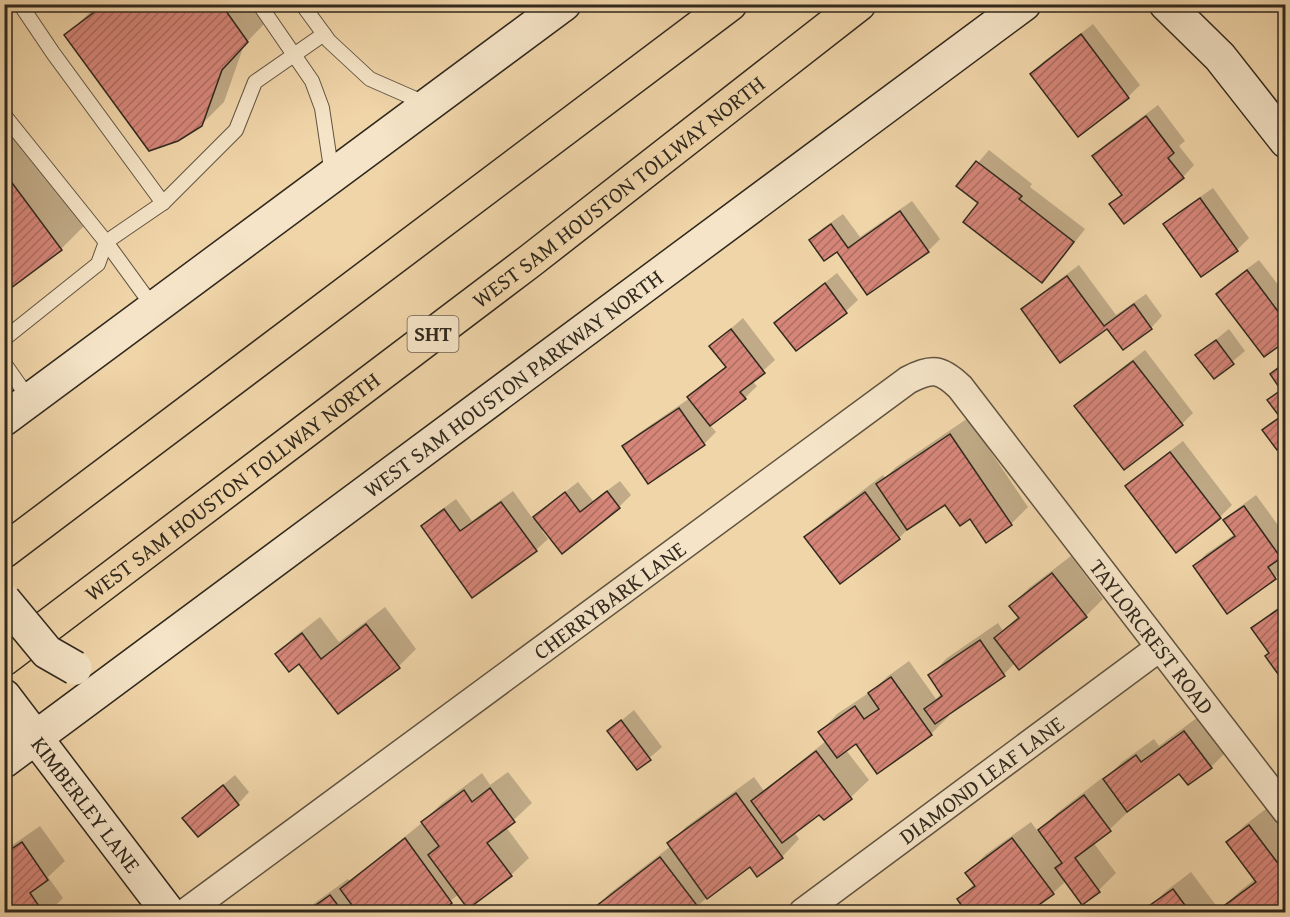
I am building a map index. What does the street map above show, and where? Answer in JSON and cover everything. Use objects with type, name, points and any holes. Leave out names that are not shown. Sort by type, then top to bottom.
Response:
[{"type":"highway","points":[[4,551],[730,4]]},
{"type":"highway","name":"WEST SAM HOUSTON TOLLWAY NORTH","points":[[4,659],[530,261],[859,4]]},
{"type":"main road","points":[[4,419],[564,4]]},
{"type":"main road","points":[[1166,4],[1220,57],[1286,141]]},
{"type":"main road","points":[[1192,4],[1220,57]]},
{"type":"main road","name":"WEST SAM HOUSTON PARKWAY NORTH","points":[[4,761],[1013,10]]},
{"type":"main road","points":[[4,600],[47,652],[75,669],[128,669]]},
{"type":"main road","name":"KIMBERLEY LANE","points":[[10,703],[168,912]]},
{"type":"street","name":"CHERRYBARK LANE","points":[[186,912],[920,374],[935,370],[948,375],[960,387],[1019,464]]},
{"type":"street","name":"TAYLORCREST ROAD","points":[[1019,464],[1286,811]]},
{"type":"street","name":"DIAMOND LEAF LANE","points":[[803,912],[1159,648]]},
{"type":"lane","points":[[259,4],[312,81],[322,108],[332,177]]},
{"type":"lane","points":[[302,4],[329,41],[370,79],[429,105]]},
{"type":"lane","points":[[22,5],[53,53],[163,203]]},
{"type":"lane","points":[[4,339],[98,264],[106,242],[163,203],[236,130],[255,82],[324,33]]},
{"type":"lane","points":[[4,115],[106,242],[154,308]]},
{"type":"lane","points":[[4,363],[30,400]]},
{"type":"building","points":[[105,4],[221,4],[248,42],[222,70],[202,126],[178,141],[149,151],[64,35]]},
{"type":"building","points":[[1081,34],[1129,98],[1078,137],[1030,74]]},
{"type":"building","points":[[1146,116],[1174,153],[1168,158],[1184,178],[1124,224],[1109,204],[1122,195],[1092,156]]},
{"type":"building","points":[[976,161],[1022,196],[1019,199],[1074,242],[1042,283],[963,222],[978,203],[956,186]]},
{"type":"building","points":[[4,172],[62,250],[7,291],[4,288]]},
{"type":"building","points":[[1200,198],[1238,251],[1201,277],[1163,224]]},
{"type":"building","points":[[900,211],[929,252],[867,295],[837,252],[824,261],[809,240],[831,224],[848,248]]},
{"type":"building","points":[[1247,270],[1286,322],[1286,341],[1264,357],[1216,294]]},
{"type":"building","points":[[1067,276],[1104,326],[1134,304],[1152,329],[1123,350],[1107,329],[1060,363],[1021,309]]},
{"type":"building","points":[[825,283],[847,313],[796,351],[774,323]]},
{"type":"building","points":[[731,329],[765,373],[740,392],[746,399],[710,426],[687,397],[726,367],[709,346]]},
{"type":"building","points":[[1216,340],[1234,364],[1214,379],[1195,355]]},
{"type":"building","points":[[1133,361],[1183,425],[1124,470],[1074,406]]},
{"type":"building","points":[[1286,362],[1286,443],[1277,450],[1262,430],[1280,417],[1267,400],[1281,390],[1270,374]]},
{"type":"building","points":[[679,408],[705,445],[648,484],[622,446]]},
{"type":"building","points":[[950,434],[1012,525],[986,543],[970,519],[960,526],[945,505],[907,530],[876,484]]},
{"type":"building","points":[[1170,452],[1221,518],[1176,553],[1125,486]]},
{"type":"building","points":[[607,491],[620,508],[562,554],[533,517],[565,492],[580,512]]},
{"type":"building","points":[[865,492],[900,539],[840,584],[804,537]]},
{"type":"building","points":[[501,502],[537,551],[472,598],[421,526],[444,509],[460,531]]},
{"type":"building","points":[[1244,506],[1281,558],[1268,567],[1276,579],[1227,614],[1193,566],[1235,536],[1223,520]]},
{"type":"building","points":[[1052,573],[1087,617],[1019,670],[994,638],[1019,618],[1009,606]]},
{"type":"building","points":[[1286,604],[1286,685],[1265,656],[1269,653],[1251,628]]},
{"type":"building","points":[[366,624],[400,668],[338,714],[299,664],[289,672],[275,654],[302,633],[321,659]]},
{"type":"building","points":[[980,640],[1005,676],[935,724],[924,709],[942,696],[928,675]]},
{"type":"building","points":[[891,677],[932,735],[877,774],[856,744],[837,758],[818,732],[855,706],[864,719],[879,709],[868,693]]},
{"type":"building","points":[[621,720],[651,760],[637,770],[607,731]]},
{"type":"building","points":[[1184,731],[1212,768],[1188,785],[1179,774],[1127,812],[1103,779],[1136,755],[1141,762]]},
{"type":"building","points":[[816,751],[852,799],[824,820],[819,815],[782,843],[751,801]]},
{"type":"building","points":[[223,785],[239,805],[198,837],[182,818]]},
{"type":"building","points":[[490,788],[515,822],[487,843],[512,876],[468,909],[428,855],[439,846],[421,822],[464,790],[472,802]]},
{"type":"building","points":[[736,793],[783,858],[757,877],[750,867],[707,899],[667,843]]},
{"type":"building","points":[[1084,795],[1111,831],[1075,858],[1100,892],[1082,905],[1055,868],[1062,863],[1038,830]]},
{"type":"building","points":[[1249,825],[1286,874],[1286,912],[1224,912],[1221,908],[1256,882],[1226,842]]},
{"type":"building","points":[[405,838],[452,903],[439,912],[357,912],[340,889]]},
{"type":"building","points":[[1012,838],[1054,894],[1029,912],[966,912],[957,899],[975,886],[965,873]]},
{"type":"building","points":[[22,842],[48,880],[30,893],[43,912],[4,912],[4,903],[9,900],[4,894],[4,854]]},
{"type":"building","points":[[660,857],[699,908],[694,912],[667,912],[662,906],[653,912],[593,912],[591,910]]},
{"type":"building","points":[[1173,889],[1190,912],[1149,912],[1146,908]]},
{"type":"building","points":[[330,895],[343,912],[306,912]]}]
